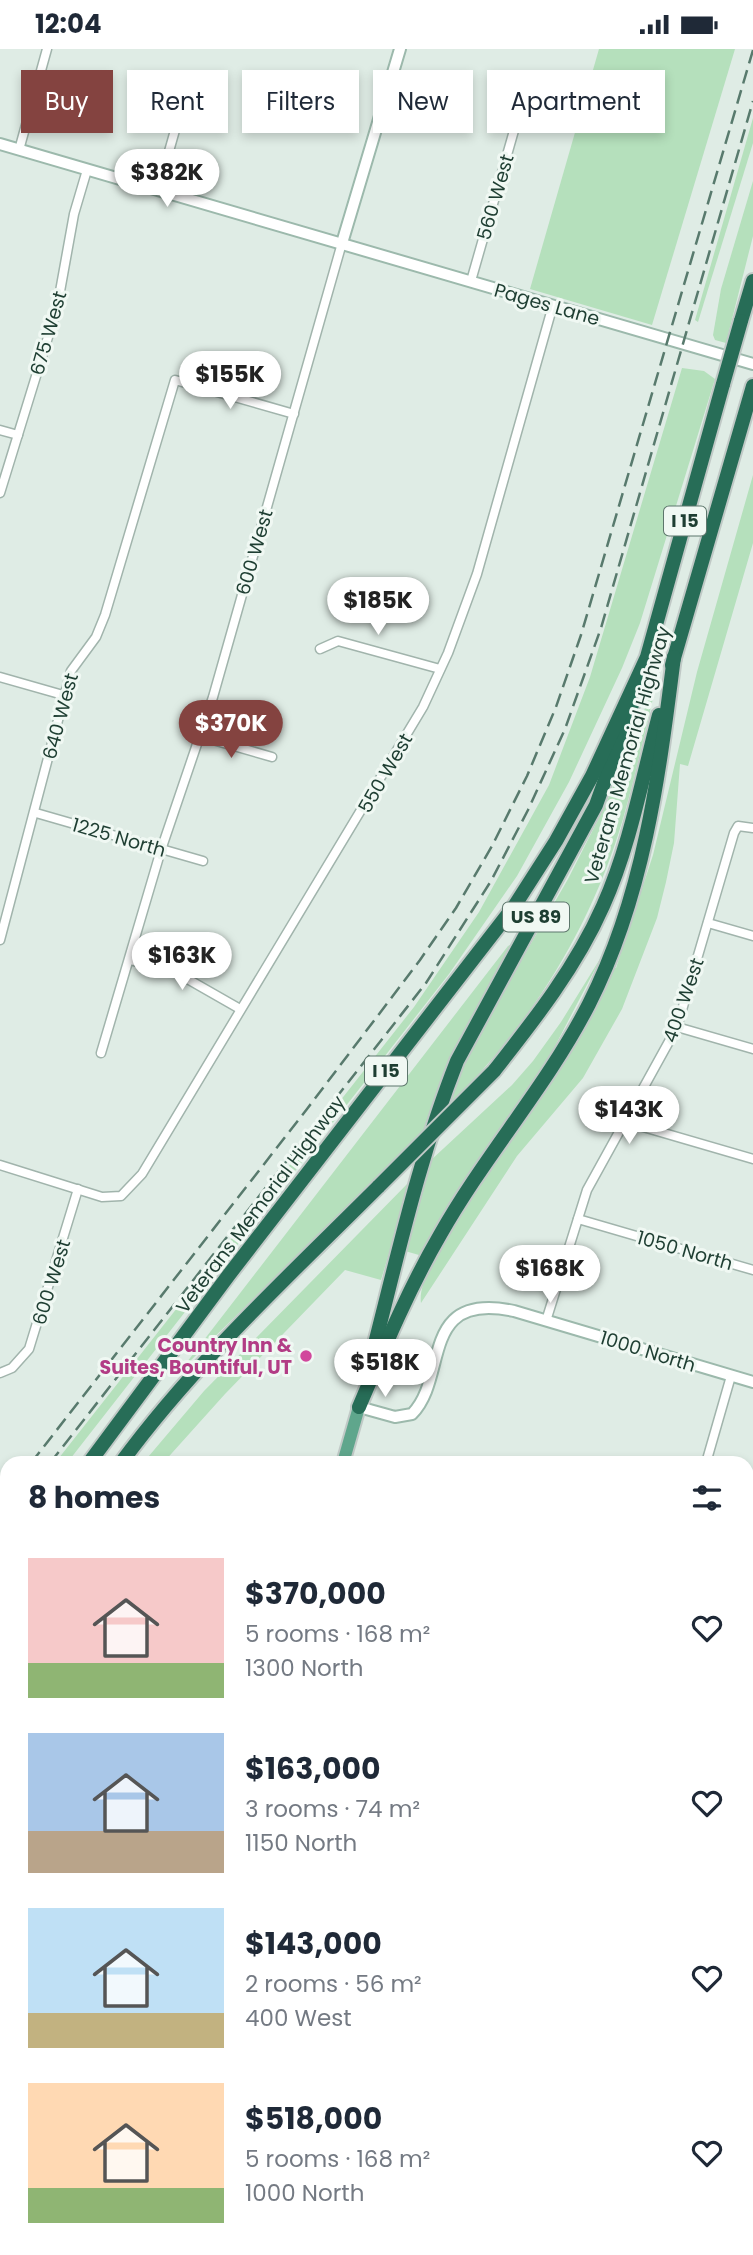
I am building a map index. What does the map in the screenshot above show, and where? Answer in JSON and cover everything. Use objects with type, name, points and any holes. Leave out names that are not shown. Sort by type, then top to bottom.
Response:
[{"type":"highway","name":"Veterans Memorial Highway","points":[[94,1456],[228,1276],[515,905],[556,841],[592,776],[647,657],[753,281]]},
{"type":"highway","name":"Veterans Memorial Highway","points":[[126,1456],[148,1426],[205,1363],[494,1071],[572,967],[603,906],[621,860],[674,657],[752,388]]},
{"type":"highway","name":"US 89","points":[[359,1407],[410,1206],[440,1104],[475,1023],[596,805],[627,722],[647,657]]},
{"type":"highway","name":"US 89","points":[[359,1407],[398,1315],[440,1234],[548,1073],[589,1005],[608,962],[638,872],[658,779],[674,657]]},
{"type":"main road","name":"US 89","points":[[345,1456],[359,1407]]},
{"type":"street","points":[[19,150],[47,49]]},
{"type":"street","name":"600 West","points":[[101,1053],[161,850],[199,736],[400,49]]},
{"type":"street","points":[[158,190],[174,133]]},
{"type":"street","name":"560 West","points":[[471,281],[513,133]]},
{"type":"street","name":"Pages Lane","points":[[0,144],[753,364]]},
{"type":"street","name":"675 West","points":[[0,493],[57,307],[74,214],[87,170]]},
{"type":"street","name":"550 West","points":[[78,1189],[102,1197],[121,1196],[142,1174],[423,708],[477,574],[553,305]]},
{"type":"street","name":"640 West","points":[[0,940],[36,813],[63,695],[71,671],[96,637],[104,615],[175,380],[294,414]]},
{"type":"street","points":[[0,430],[18,435]]},
{"type":"street","points":[[320,649],[338,641],[440,669]]},
{"type":"street","points":[[0,677],[63,695]]},
{"type":"street","points":[[199,736],[272,757]]},
{"type":"street","name":"1225 North","points":[[36,813],[203,861]]},
{"type":"street","name":"400 West","points":[[546,1321],[587,1190],[677,1027],[738,826],[753,828]]},
{"type":"street","points":[[708,923],[753,936]]},
{"type":"street","points":[[130,960],[177,973],[240,1009]]},
{"type":"street","points":[[677,1027],[753,1048]]},
{"type":"street","points":[[626,1122],[753,1159]]},
{"type":"street","points":[[0,1165],[78,1189]]},
{"type":"street","name":"600 West","points":[[0,1373],[12,1368],[29,1349],[78,1189]]},
{"type":"street","name":"1050 North","points":[[578,1219],[753,1270]]},
{"type":"street","name":"1000 North","points":[[359,1407],[395,1417],[412,1414],[421,1402],[440,1340],[452,1324],[470,1312],[498,1308],[753,1382]]},
{"type":"street","points":[[708,1456],[731,1376]]},
{"type":"green space","points":[[599,49],[735,49],[652,325],[530,289],[575,133],[665,133],[665,70],[593,70]]},
{"type":"green space","points":[[753,118],[753,143],[698,322],[695,320]]},
{"type":"green space","points":[[753,181],[753,236],[726,343],[715,340],[713,335],[721,289]]},
{"type":"green space","points":[[682,368],[704,371],[715,379],[640,623],[569,782],[517,876],[449,974],[72,1456],[61,1456],[414,1007],[479,912],[549,785],[590,677]]},
{"type":"green space","points":[[753,475],[753,543],[688,766],[680,764],[674,843],[666,882],[657,918],[622,1009],[583,1078],[517,1156],[421,1303],[423,1285],[446,1236],[551,1081],[584,1026],[612,968],[616,968],[653,855],[697,672]]},
{"type":"green space","points":[[665,648],[623,819],[593,900],[553,975],[530,1010],[476,1077],[446,1108],[475,1041],[568,879],[605,806],[652,691]]},
{"type":"green space","points":[[514,943],[455,1048],[427,1127],[180,1371],[508,946]]},
{"type":"green space","points":[[603,954],[553,1050],[419,1255],[405,1251],[430,1161],[512,1085],[533,1061]]},
{"type":"green space","points":[[411,1180],[381,1280],[345,1270],[169,1456],[149,1456],[204,1391]]},
{"type":"railway","points":[[36,1456],[420,960],[456,908],[492,846],[527,776],[556,707],[581,635],[753,50]]},
{"type":"railway","points":[[55,1456],[426,983],[491,881],[528,810],[565,729],[601,628],[753,101]]},
{"type":"place","name":"Country Inn & Suites, Bountiful, UT","points":[[306,1356]]}]
